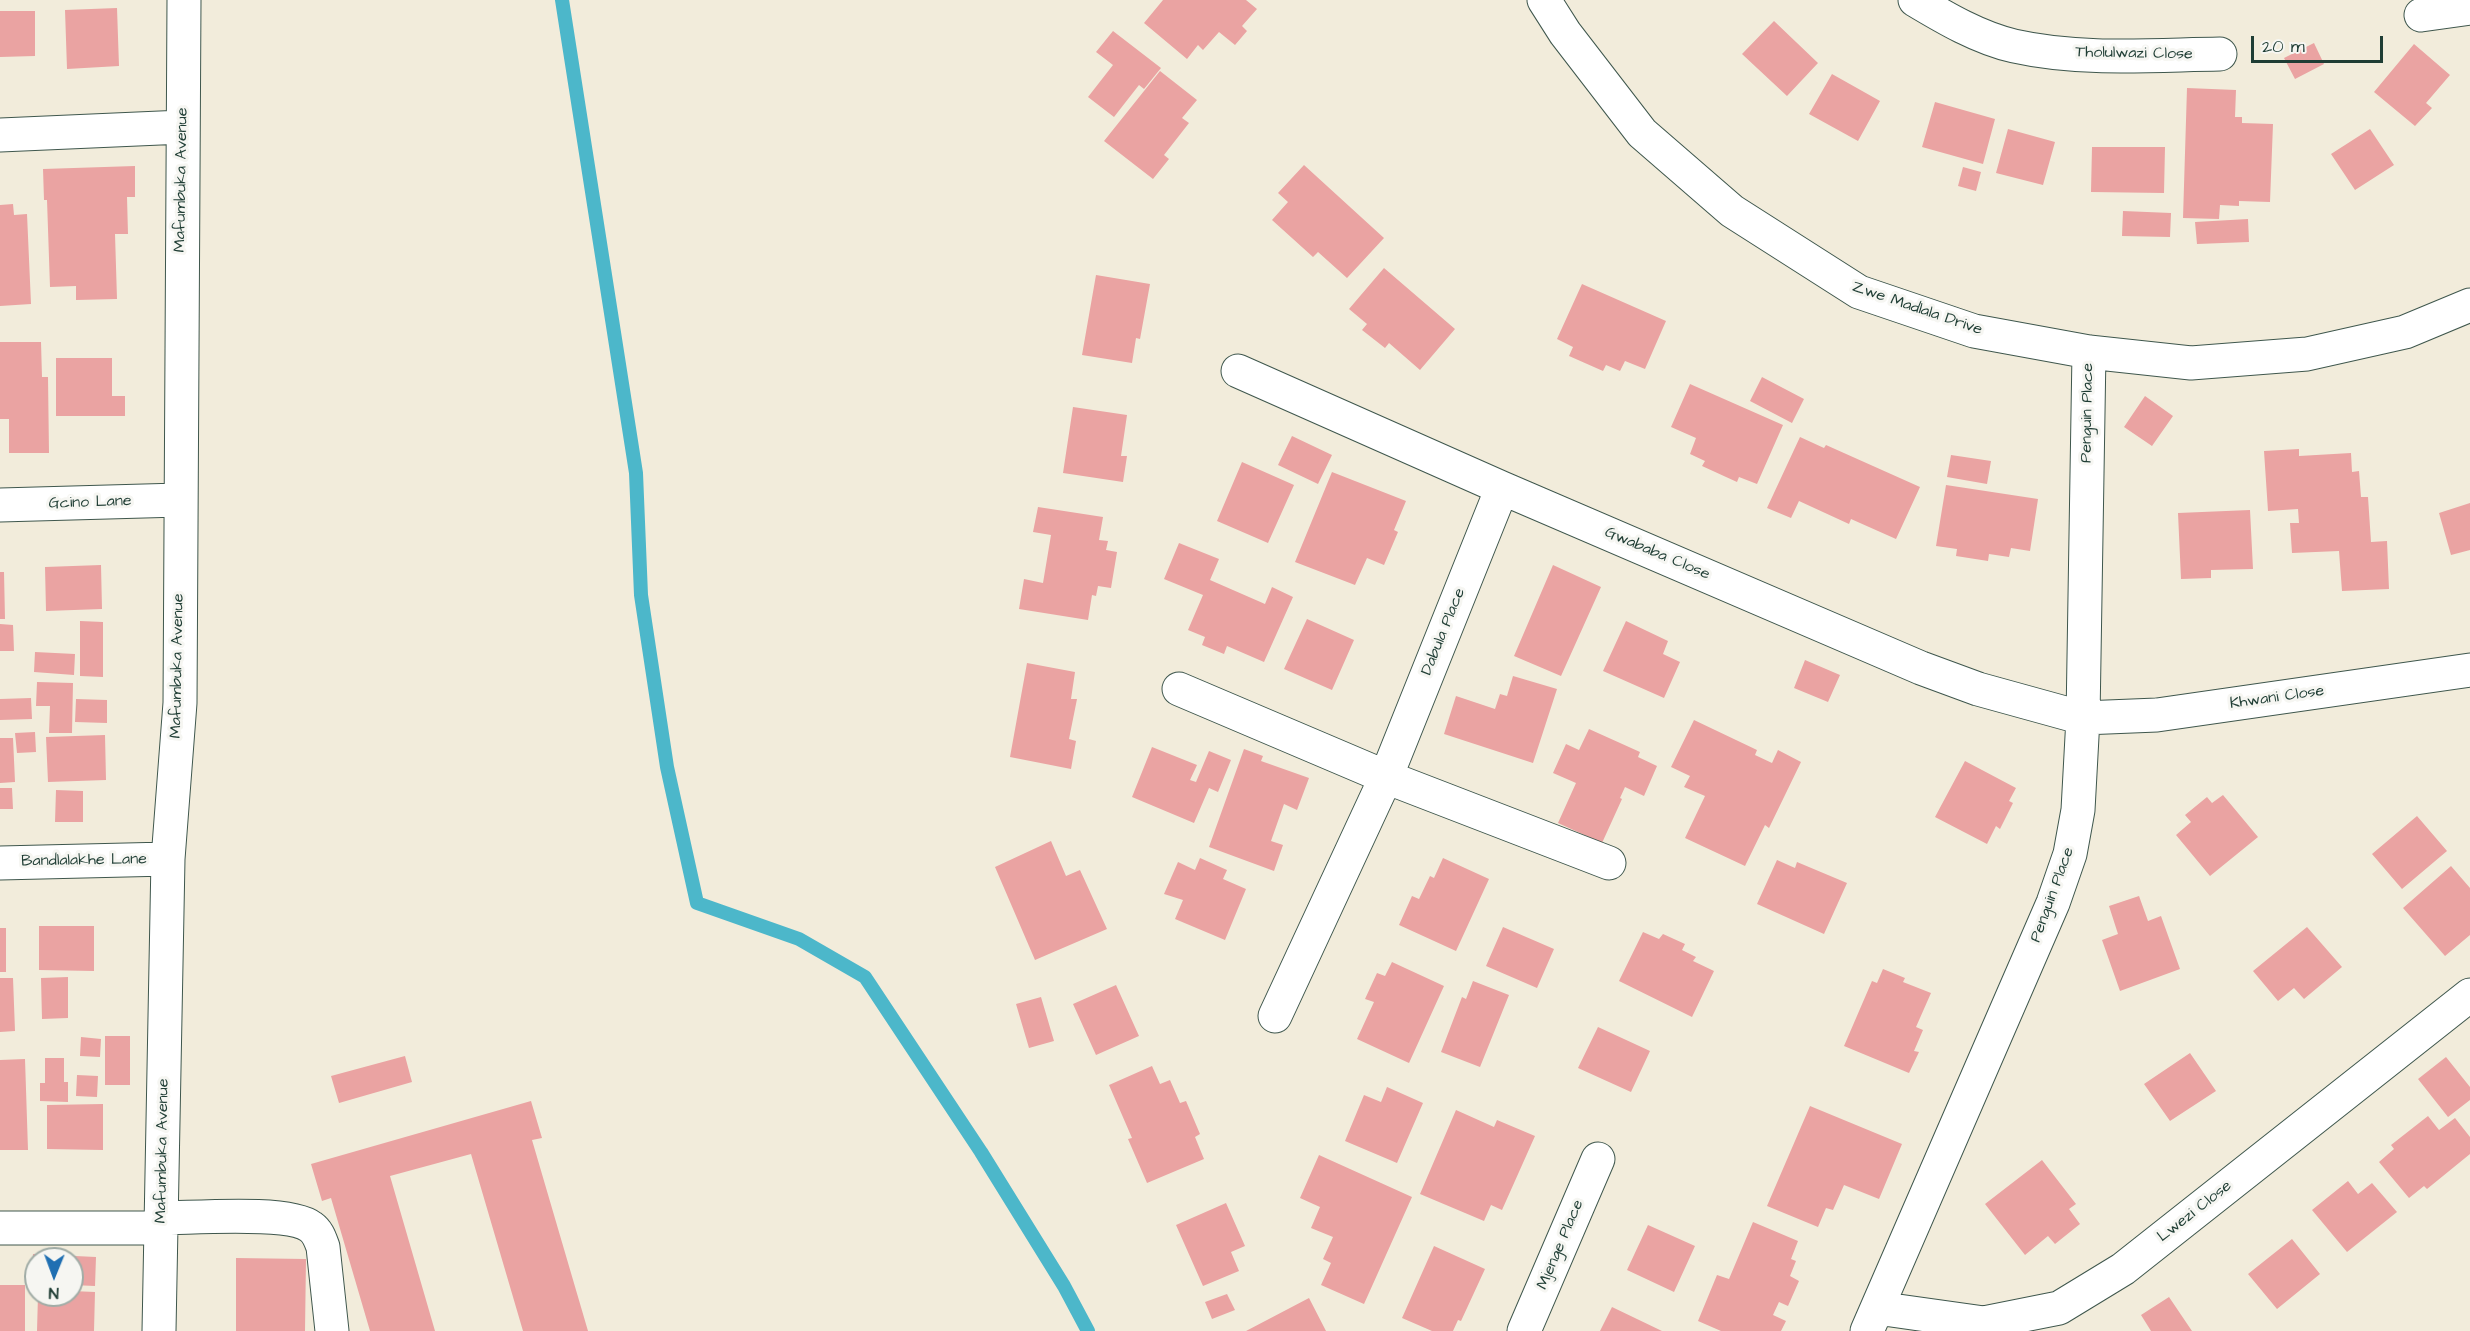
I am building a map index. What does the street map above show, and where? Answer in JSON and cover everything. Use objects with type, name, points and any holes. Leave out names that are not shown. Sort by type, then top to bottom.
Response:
[{"type":"street","name":"Mafumbuka Avenue","points":[[159,1331],[168,860],[180,703],[184,0]]},
{"type":"street","name":"Zwe Madlala Drive","points":[[1544,0],[1565,33],[1642,132],[1732,212],[1859,292],[1974,331],[2089,352],[2191,363],[2307,354],[2405,332],[2470,305]]},
{"type":"street","name":"Tholulwazi Close","points":[[1915,0],[1950,21],[2013,46],[2084,56],[2220,54]]},
{"type":"street","points":[[2421,15],[2470,8]]},
{"type":"street","points":[[0,135],[183,128]]},
{"type":"street","name":"Penguin Place","points":[[1872,1320],[2053,903],[2067,864],[2078,810],[2083,718],[2089,352]]},
{"type":"street","name":"Gwababa Close","points":[[1238,371],[1502,488],[1921,668],[1978,689],[2083,718]]},
{"type":"street","name":"Dabula Place","points":[[1275,1016],[1386,777],[1502,488]]},
{"type":"street","name":"Gcino Lane","points":[[0,505],[180,500]]},
{"type":"street","name":"Khwani Close","points":[[2083,718],[2157,715],[2470,670]]},
{"type":"street","points":[[1179,689],[1386,777],[1609,863]]},
{"type":"street","name":"Bandlalakhe Lane","points":[[0,863],[168,860]]},
{"type":"street","name":"Lwezi Close","points":[[1872,1320],[1984,1323],[2059,1308],[2123,1269],[2470,995]]},
{"type":"street","name":"Mjenge Place","points":[[1524,1331],[1598,1159]]},
{"type":"street","points":[[0,1228],[286,1218],[309,1226],[319,1236],[323,1247],[332,1331]]},
{"type":"building","points":[[1163,0],[1246,0],[1257,9],[1242,26],[1247,31],[1235,45],[1219,32],[1203,50],[1198,45],[1187,59],[1144,23]]},
{"type":"building","points":[[117,8],[119,66],[67,69],[65,10]]},
{"type":"building","points":[[0,11],[35,11],[35,56],[0,57]]},
{"type":"building","points":[[1774,21],[1818,63],[1787,96],[1742,54]]},
{"type":"building","points":[[1113,31],[1161,68],[1144,89],[1139,85],[1114,117],[1088,97],[1113,65],[1096,52]]},
{"type":"building","points":[[2314,43],[2324,64],[2295,79],[2284,58]]},
{"type":"building","points":[[2414,44],[2450,75],[2426,103],[2432,108],[2415,126],[2374,92]]},
{"type":"building","points":[[1160,71],[1197,100],[1182,118],[1189,123],[1164,155],[1169,159],[1153,179],[1104,141]]},
{"type":"building","points":[[1832,74],[1880,101],[1858,141],[1809,114]]},
{"type":"building","points":[[2187,88],[2236,90],[2235,117],[2242,117],[2242,123],[2273,124],[2270,202],[2239,201],[2239,206],[2220,205],[2219,219],[2183,218]]},
{"type":"building","points":[[1935,102],[1995,119],[1983,164],[1922,147]]},
{"type":"building","points":[[2008,129],[2055,142],[2043,185],[1996,173]]},
{"type":"building","points":[[2370,129],[2394,165],[2355,190],[2331,154]]},
{"type":"building","points":[[2092,147],[2165,147],[2164,193],[2091,192]]},
{"type":"building","points":[[1304,165],[1384,238],[1347,278],[1318,252],[1313,257],[1272,220],[1288,202],[1278,193]]},
{"type":"building","points":[[135,166],[135,197],[127,197],[128,234],[115,234],[117,299],[76,300],[76,286],[50,287],[47,200],[44,200],[43,169]]},
{"type":"building","points":[[1963,167],[1981,172],[1976,191],[1958,186]]},
{"type":"building","points":[[13,204],[14,215],[27,214],[31,304],[0,306],[0,205]]},
{"type":"building","points":[[2123,211],[2171,213],[2170,237],[2122,236]]},
{"type":"building","points":[[2248,219],[2249,242],[2197,244],[2195,222]]},
{"type":"building","points":[[1384,268],[1455,329],[1420,370],[1389,343],[1385,348],[1362,330],[1367,324],[1349,309]]},
{"type":"building","points":[[1096,275],[1150,284],[1140,339],[1136,338],[1132,363],[1082,355]]},
{"type":"building","points":[[1582,284],[1666,321],[1645,369],[1625,361],[1620,371],[1606,365],[1603,371],[1569,356],[1573,347],[1557,339]]},
{"type":"building","points":[[0,342],[41,342],[42,377],[48,377],[49,453],[9,453],[9,419],[0,419]]},
{"type":"building","points":[[56,358],[112,358],[112,396],[125,396],[125,416],[56,416]]},
{"type":"building","points":[[1762,377],[1804,399],[1792,423],[1750,401]]},
{"type":"building","points":[[1690,384],[1783,425],[1757,484],[1739,477],[1737,482],[1702,466],[1705,461],[1690,454],[1696,438],[1671,427]]},
{"type":"building","points":[[2145,396],[2173,416],[2152,446],[2124,427]]},
{"type":"building","points":[[1073,407],[1127,415],[1121,456],[1127,456],[1123,482],[1063,473]]},
{"type":"building","points":[[1292,436],[1332,455],[1318,484],[1278,465]]},
{"type":"building","points":[[1800,437],[1824,448],[1826,445],[1920,487],[1896,539],[1851,519],[1849,524],[1799,501],[1791,518],[1767,508]]},
{"type":"building","points":[[2299,449],[2299,456],[2351,453],[2352,472],[2359,471],[2361,497],[2368,497],[2371,542],[2387,541],[2389,589],[2342,591],[2339,551],[2292,553],[2290,523],[2299,523],[2298,509],[2268,511],[2264,451]]},
{"type":"building","points":[[1951,455],[1991,461],[1987,484],[1947,477]]},
{"type":"building","points":[[1242,462],[1294,485],[1268,543],[1217,521]]},
{"type":"building","points":[[1332,472],[1406,501],[1394,530],[1398,532],[1384,565],[1367,558],[1355,585],[1295,562]]},
{"type":"building","points":[[1946,485],[2038,499],[2030,551],[2011,548],[2009,557],[1989,554],[1988,561],[1956,556],[1957,549],[1936,546]]},
{"type":"building","points":[[2470,503],[2470,550],[2451,555],[2439,513]]},
{"type":"building","points":[[1038,507],[1103,517],[1099,540],[1108,541],[1106,550],[1117,552],[1111,588],[1098,586],[1096,596],[1092,595],[1088,620],[1019,609],[1024,579],[1043,583],[1051,535],[1033,532]]},
{"type":"building","points":[[2250,510],[2253,569],[2211,570],[2211,578],[2181,579],[2178,513]]},
{"type":"building","points":[[1179,543],[1219,559],[1210,580],[1265,604],[1272,587],[1293,597],[1264,662],[1227,646],[1224,654],[1202,645],[1205,637],[1188,630],[1203,595],[1164,579]]},
{"type":"building","points":[[101,565],[102,609],[46,611],[45,567]]},
{"type":"building","points":[[1553,565],[1601,587],[1561,676],[1514,656]]},
{"type":"building","points":[[0,572],[4,572],[5,619],[0,619]]},
{"type":"building","points":[[1307,619],[1354,640],[1332,690],[1284,669]]},
{"type":"building","points":[[80,621],[103,622],[103,677],[80,676]]},
{"type":"building","points":[[1626,621],[1668,641],[1663,654],[1680,662],[1664,698],[1603,671]]},
{"type":"building","points":[[0,624],[13,625],[14,651],[0,651]]},
{"type":"building","points":[[35,652],[75,654],[74,675],[34,672]]},
{"type":"building","points":[[1805,660],[1840,675],[1828,702],[1794,688]]},
{"type":"building","points":[[1027,663],[1075,672],[1071,699],[1077,699],[1069,739],[1076,741],[1071,769],[1010,757]]},
{"type":"building","points":[[1513,676],[1557,689],[1533,763],[1444,734],[1456,696],[1495,709],[1500,694],[1507,696]]},
{"type":"building","points":[[37,682],[73,683],[72,733],[49,733],[50,706],[36,706]]},
{"type":"building","points":[[31,698],[32,719],[0,720],[0,699]]},
{"type":"building","points":[[76,699],[107,700],[107,723],[75,722]]},
{"type":"building","points":[[1694,720],[1757,750],[1755,755],[1772,763],[1778,750],[1801,762],[1769,828],[1765,825],[1745,866],[1685,838],[1705,796],[1684,787],[1690,776],[1671,767]]},
{"type":"building","points":[[1589,729],[1640,752],[1638,757],[1657,766],[1644,796],[1625,787],[1602,843],[1558,823],[1576,783],[1553,773],[1566,744],[1579,750]]},
{"type":"building","points":[[35,732],[36,752],[17,753],[15,733]]},
{"type":"building","points":[[105,735],[106,780],[48,782],[46,737]]},
{"type":"building","points":[[0,738],[13,738],[15,782],[0,783]]},
{"type":"building","points":[[1152,747],[1197,765],[1190,780],[1196,782],[1209,751],[1231,760],[1218,792],[1209,788],[1194,823],[1132,797]]},
{"type":"building","points":[[1244,749],[1263,756],[1261,761],[1309,778],[1297,810],[1284,804],[1271,841],[1283,845],[1274,871],[1209,847]]},
{"type":"building","points":[[1965,761],[2016,788],[2009,801],[2013,803],[2000,829],[1996,826],[1987,844],[1935,817]]},
{"type":"building","points":[[0,788],[12,788],[13,809],[0,809]]},
{"type":"building","points":[[56,790],[83,791],[83,822],[55,822]]},
{"type":"building","points":[[2223,795],[2258,837],[2210,876],[2176,835],[2191,822],[2185,815],[2207,797],[2212,803]]},
{"type":"building","points":[[2417,816],[2447,851],[2402,889],[2372,854]]},
{"type":"building","points":[[1051,841],[1066,876],[1080,870],[1107,929],[1035,960],[995,867]]},
{"type":"building","points":[[1200,858],[1227,870],[1223,879],[1246,889],[1225,940],[1175,919],[1183,900],[1164,894],[1178,862],[1195,870]]},
{"type":"building","points":[[1443,858],[1489,879],[1456,951],[1399,925],[1412,896],[1419,899],[1430,876],[1434,878]]},
{"type":"building","points":[[1777,860],[1795,868],[1797,862],[1847,883],[1824,934],[1757,904]]},
{"type":"building","points":[[2451,866],[2470,888],[2470,935],[2445,956],[2403,908]]},
{"type":"building","points":[[2139,896],[2148,921],[2161,916],[2180,969],[2120,991],[2102,940],[2118,934],[2109,906]]},
{"type":"building","points":[[39,926],[94,926],[94,971],[39,970]]},
{"type":"building","points":[[1503,927],[1554,949],[1537,988],[1486,966]]},
{"type":"building","points":[[2307,927],[2342,967],[2304,999],[2294,988],[2278,1001],[2253,971]]},
{"type":"building","points":[[0,928],[6,928],[6,972],[0,972]]},
{"type":"building","points":[[1643,932],[1659,939],[1663,934],[1685,944],[1682,950],[1696,957],[1693,961],[1714,971],[1692,1017],[1619,981]]},
{"type":"building","points":[[1392,962],[1444,986],[1409,1063],[1357,1039],[1374,1002],[1365,999],[1377,973],[1385,976]]},
{"type":"building","points":[[1883,969],[1905,978],[1903,982],[1931,993],[1916,1027],[1923,1030],[1914,1051],[1919,1052],[1909,1073],[1844,1046],[1872,981],[1877,983]]},
{"type":"building","points":[[68,977],[68,1018],[42,1019],[41,978]]},
{"type":"building","points":[[0,978],[13,978],[15,1031],[0,1032]]},
{"type":"building","points":[[1473,981],[1509,995],[1480,1067],[1441,1052],[1462,997],[1466,999]]},
{"type":"building","points":[[1116,985],[1139,1036],[1096,1055],[1073,1004]]},
{"type":"building","points":[[1041,997],[1054,1041],[1029,1048],[1016,1004]]},
{"type":"building","points":[[1598,1027],[1650,1051],[1631,1092],[1578,1068]]},
{"type":"building","points":[[105,1036],[130,1036],[130,1085],[105,1085]]},
{"type":"building","points":[[81,1037],[101,1039],[100,1057],[80,1056]]},
{"type":"building","points":[[2190,1053],[2216,1091],[2170,1121],[2144,1084]]},
{"type":"building","points":[[405,1056],[412,1082],[339,1103],[331,1076]]},
{"type":"building","points":[[2446,1057],[2470,1087],[2470,1100],[2448,1117],[2418,1079]]},
{"type":"building","points":[[45,1058],[64,1058],[64,1082],[68,1082],[68,1102],[40,1101],[40,1083],[45,1083]]},
{"type":"building","points":[[25,1059],[28,1150],[0,1150],[0,1060]]},
{"type":"building","points":[[1152,1066],[1160,1084],[1170,1080],[1180,1103],[1186,1101],[1200,1134],[1195,1137],[1204,1159],[1147,1183],[1128,1139],[1132,1138],[1109,1085]]},
{"type":"building","points":[[77,1075],[98,1076],[97,1097],[76,1096]]},
{"type":"building","points":[[1387,1087],[1423,1103],[1397,1163],[1345,1141],[1364,1095],[1381,1102]]},
{"type":"building","points":[[531,1101],[542,1138],[532,1140],[588,1331],[523,1331],[471,1154],[390,1176],[435,1331],[370,1331],[331,1198],[322,1201],[311,1164]]},
{"type":"building","points":[[103,1104],[103,1150],[47,1149],[47,1105]]},
{"type":"building","points":[[1810,1106],[1902,1144],[1879,1199],[1844,1185],[1833,1210],[1826,1208],[1818,1227],[1767,1206]]},
{"type":"building","points":[[1456,1110],[1494,1127],[1497,1120],[1535,1136],[1502,1210],[1491,1205],[1484,1221],[1420,1194]]},
{"type":"building","points":[[2428,1116],[2439,1130],[2455,1118],[2470,1137],[2470,1154],[2427,1189],[2424,1186],[2409,1198],[2379,1162],[2394,1149],[2391,1145]]},
{"type":"building","points":[[1319,1155],[1412,1197],[1364,1304],[1321,1285],[1331,1263],[1323,1259],[1333,1237],[1311,1228],[1320,1207],[1300,1198]]},
{"type":"building","points":[[2042,1160],[2076,1204],[2069,1209],[2080,1224],[2055,1244],[2048,1236],[2025,1255],[1985,1204]]},
{"type":"building","points":[[2348,1181],[2358,1194],[2372,1183],[2397,1212],[2347,1252],[2312,1210]]},
{"type":"building","points":[[1226,1203],[1245,1246],[1231,1252],[1239,1271],[1203,1286],[1176,1225]]},
{"type":"building","points":[[1753,1222],[1798,1241],[1791,1259],[1796,1261],[1790,1276],[1799,1281],[1788,1306],[1779,1302],[1773,1315],[1786,1321],[1781,1331],[1721,1331],[1698,1321],[1717,1275],[1729,1279]]},
{"type":"building","points":[[1648,1225],[1695,1246],[1674,1292],[1627,1270]]},
{"type":"building","points":[[2292,1239],[2320,1274],[2277,1309],[2248,1274]]},
{"type":"building","points":[[1434,1246],[1485,1269],[1461,1321],[1458,1320],[1453,1331],[1432,1331],[1402,1318]]},
{"type":"building","points":[[84,1256],[96,1257],[95,1286],[84,1286]]},
{"type":"building","points":[[236,1258],[306,1259],[305,1331],[236,1331]]},
{"type":"building","points":[[0,1285],[24,1285],[25,1331],[0,1331]]},
{"type":"building","points":[[84,1292],[95,1292],[94,1331],[37,1331],[38,1307],[84,1307]]},
{"type":"building","points":[[1227,1294],[1235,1310],[1212,1319],[1205,1302]]},
{"type":"building","points":[[2169,1297],[2192,1331],[2151,1331],[2141,1315]]},
{"type":"building","points":[[1309,1298],[1326,1331],[1246,1331]]},
{"type":"building","points":[[1612,1307],[1662,1331],[1600,1331]]},
{"type":"waterway","points":[[562,0],[636,473],[641,595],[667,767],[697,903],[799,939],[865,977],[981,1152],[1064,1286],[1088,1331]]}]
